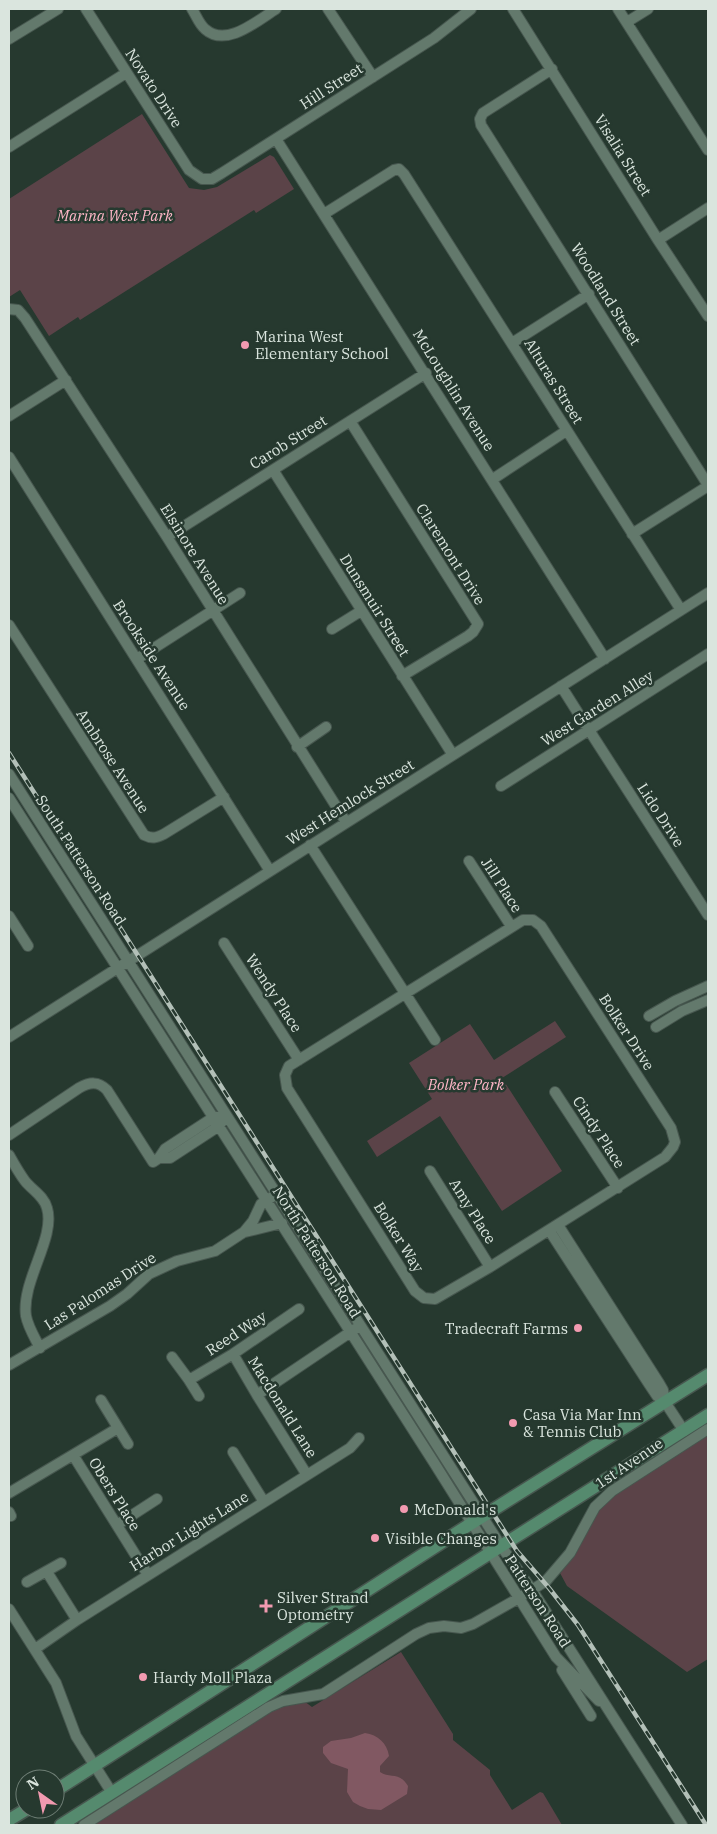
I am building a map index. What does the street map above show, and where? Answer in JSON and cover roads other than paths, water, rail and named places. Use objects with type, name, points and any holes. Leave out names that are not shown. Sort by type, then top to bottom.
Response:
[{"type":"main road","points":[[65,1785],[477,1520],[708,1375]]},
{"type":"main road","points":[[61,1825],[708,1415]]},
{"type":"street","points":[[9,39],[58,9]]},
{"type":"street","name":"Novato Drive","points":[[86,9],[188,170],[202,180]]},
{"type":"street","points":[[192,9],[204,28],[213,34],[223,36],[241,30],[276,9]]},
{"type":"street","points":[[328,9],[373,77]]},
{"type":"street","name":"Hill Street","points":[[202,180],[216,177],[276,139],[434,38],[472,9]]},
{"type":"street","name":"Visalia Street","points":[[513,9],[708,316]]},
{"type":"street","points":[[618,9],[708,150]]},
{"type":"street","points":[[627,22],[648,9]]},
{"type":"street","name":"Woodland Street","points":[[552,69],[483,113],[480,119],[483,128],[708,485]]},
{"type":"street","points":[[9,147],[126,73]]},
{"type":"street","name":"McLoughlin Avenue","points":[[276,139],[426,373],[605,659]]},
{"type":"street","name":"Alturas Street","points":[[324,214],[394,170],[399,169],[408,179],[681,610]]},
{"type":"street","points":[[658,240],[708,208]]},
{"type":"street","points":[[512,343],[589,294]]},
{"type":"street","name":"Elsinore Avenue","points":[[11,309],[18,310],[25,318],[66,380],[346,822]]},
{"type":"street","name":"Carob Street","points":[[167,537],[426,373]]},
{"type":"street","points":[[9,416],[66,380]]},
{"type":"street","name":"Claremont Drive","points":[[350,421],[478,624],[468,636],[402,676]]},
{"type":"street","points":[[493,479],[566,431]]},
{"type":"street","name":"Brookside Avenue","points":[[9,457],[270,871]]},
{"type":"street","name":"Dunsmuir Street","points":[[273,470],[453,755]]},
{"type":"street","points":[[632,534],[708,485]]},
{"type":"street","points":[[137,659],[240,593]]},
{"type":"street","name":"West Hemlock Street","points":[[9,1037],[708,593]]},
{"type":"street","points":[[332,629],[361,611]]},
{"type":"street","name":"Ambrose Avenue","points":[[9,625],[144,835],[149,838],[156,838],[224,797]]},
{"type":"street","name":"West Garden Alley","points":[[501,786],[587,727],[708,654]]},
{"type":"street","name":"Lido Drive","points":[[562,686],[708,915]]},
{"type":"street","points":[[297,747],[326,728]]},
{"type":"street","name":"South Patterson Road","points":[[9,774],[128,962]]},
{"type":"street","name":"South Patterson Road","points":[[9,798],[117,968]]},
{"type":"street","points":[[310,845],[435,1040]]},
{"type":"street","name":"Jill Place","points":[[469,861],[511,926]]},
{"type":"street","points":[[9,916],[28,946]]},
{"type":"street","name":"Bolker Drive","points":[[299,1060],[511,926],[526,919],[533,920],[541,926],[671,1128],[675,1142],[670,1152],[618,1188],[554,1227]]},
{"type":"street","name":"Wendy Place","points":[[224,943],[299,1060]]},
{"type":"street","name":"North Patterson Road","points":[[128,962],[360,1326],[495,1549]]},
{"type":"street","name":"North Patterson Road","points":[[117,968],[350,1332],[477,1520]]},
{"type":"street","points":[[648,1016],[674,1001],[708,986]]},
{"type":"street","points":[[656,1027],[682,1011],[708,1000]]},
{"type":"street","name":"Bolker Way","points":[[299,1060],[289,1066],[285,1075],[287,1088],[415,1291],[424,1298],[435,1299],[554,1227]]},
{"type":"street","points":[[9,1135],[88,1083],[100,1084],[107,1090],[156,1160],[170,1158],[227,1116]]},
{"type":"street","name":"Cindy Place","points":[[555,1092],[618,1188]]},
{"type":"street","points":[[9,1155],[26,1181],[42,1198],[47,1208],[47,1230],[26,1304],[28,1321],[40,1348]]},
{"type":"street","name":"Amy Place","points":[[430,1171],[490,1267]]},
{"type":"street","name":"Las Palomas Drive","points":[[9,1365],[110,1306],[127,1294],[149,1274],[177,1262],[215,1251],[244,1232],[253,1221],[261,1204],[277,1194]]},
{"type":"street","points":[[244,1232],[282,1223]]},
{"type":"street","points":[[554,1227],[659,1383],[663,1390],[665,1402],[684,1431]]},
{"type":"street","name":"Reed Way","points":[[189,1380],[233,1354],[299,1310]]},
{"type":"street","points":[[256,1395],[360,1326]]},
{"type":"street","name":"Macdonald Lane","points":[[233,1354],[256,1395],[307,1475]]},
{"type":"street","points":[[172,1357],[199,1396]]},
{"type":"street","points":[[101,1400],[128,1444]]},
{"type":"street","points":[[9,1493],[118,1428]]},
{"type":"street","name":"1st Avenue","points":[[84,1825],[270,1707],[284,1701],[323,1694],[429,1628],[444,1626],[461,1628],[473,1624],[532,1590],[549,1578],[563,1562],[576,1542],[590,1513],[600,1501],[612,1491],[708,1429]]},
{"type":"street","name":"Harbor Lights Lane","points":[[35,1649],[148,1575],[350,1448],[359,1438]]},
{"type":"street","points":[[233,1452],[264,1502]]},
{"type":"street","name":"Obers Place","points":[[73,1455],[148,1575]]},
{"type":"street","points":[[117,1524],[158,1499]]},
{"type":"street","name":"Patterson Road","points":[[495,1549],[532,1590],[682,1825]]},
{"type":"street","name":"Patterson Road","points":[[495,1549],[519,1598],[556,1657],[606,1706]]},
{"type":"street","points":[[27,1582],[61,1563]]},
{"type":"street","points":[[47,1572],[78,1620]]},
{"type":"street","points":[[9,1609],[56,1683],[76,1736],[112,1794]]},
{"type":"street","points":[[556,1657],[558,1664],[591,1716]]},
{"type":"railway","points":[[9,753],[517,1551],[578,1625],[706,1825]]},
{"type":"place","name":"Marina West Elementary School","points":[[245,345]]},
{"type":"place","name":"Tradecraft Farms","points":[[578,1328]]},
{"type":"place","name":"Casa Via Mar Inn & Tennis Club","points":[[513,1423]]},
{"type":"place","name":"McDonald's","points":[[404,1509]]},
{"type":"place","name":"Visible Changes","points":[[375,1538]]},
{"type":"place","name":"Silver Strand Optometry","points":[[266,1606]]},
{"type":"place","name":"Hardy Moll Plaza","points":[[143,1677]]},
{"type":"park label","name":"Marina West Park","points":[[115,215]]},
{"type":"park label","name":"Bolker Park","points":[[466,1084]]}]
